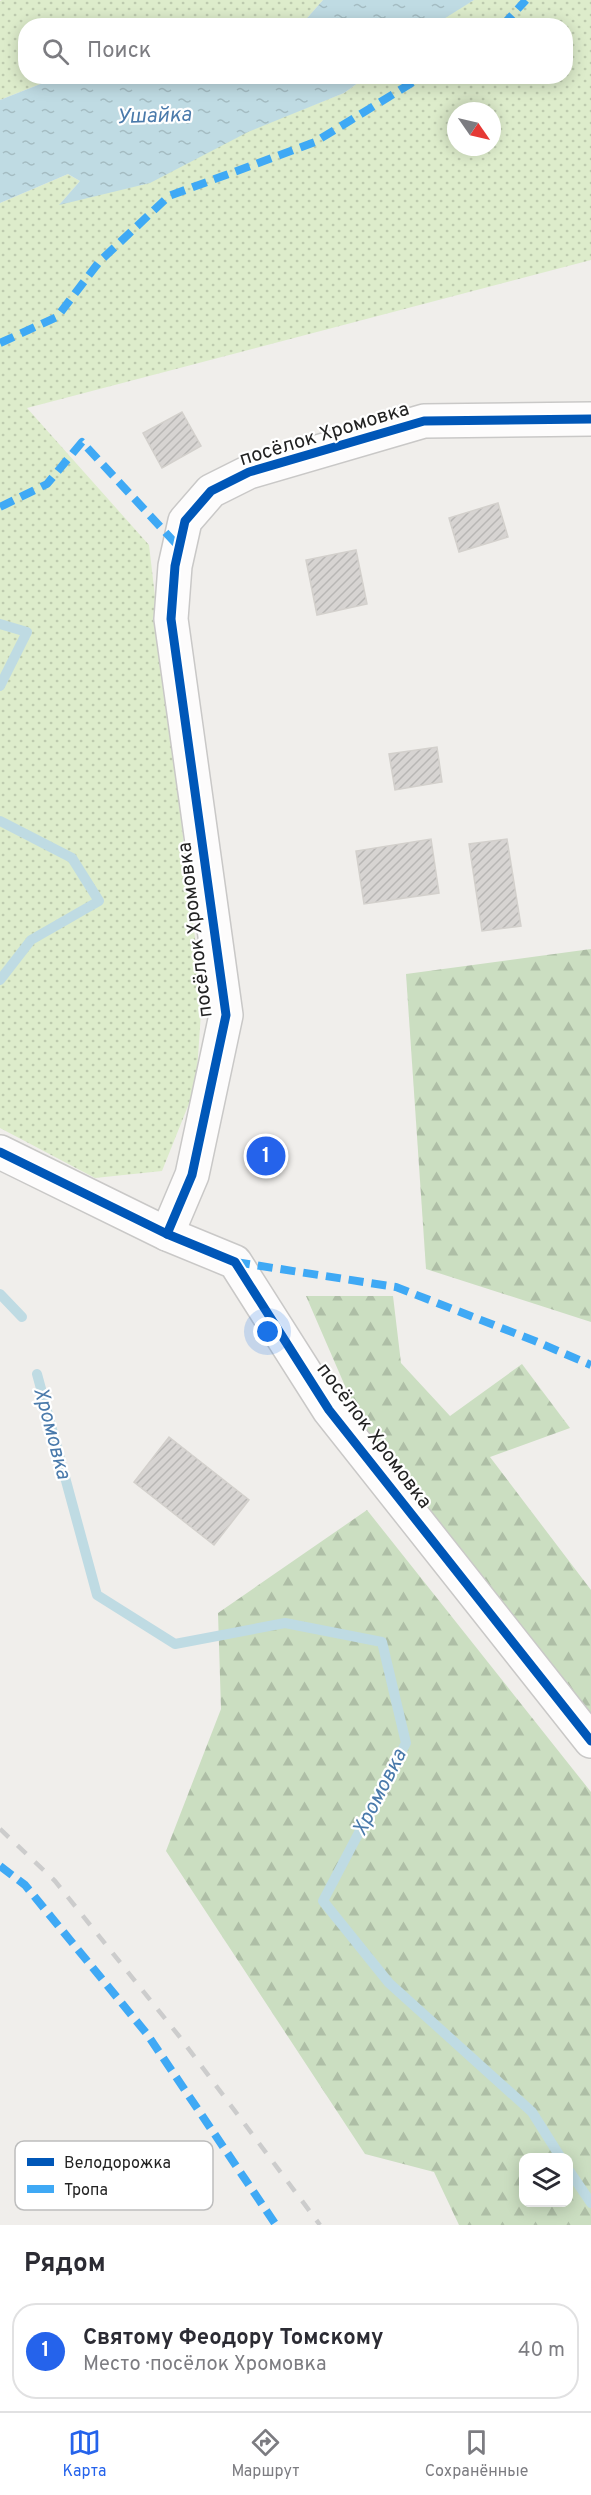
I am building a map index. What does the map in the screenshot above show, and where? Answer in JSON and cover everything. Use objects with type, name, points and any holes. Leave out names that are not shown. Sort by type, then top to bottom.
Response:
[{"type":"street","name":"посёлок Хромовка","points":[[591,419],[424,421],[249,472],[211,491],[185,521],[175,566],[171,619],[226,1015],[192,1175],[167,1234],[235,1262],[329,1410],[591,1741]]},
{"type":"street","points":[[0,1152],[167,1234]]},
{"type":"green space","points":[[323,0],[307,18],[18,18],[18,84],[40,84],[0,100],[0,1]]},
{"type":"green space","points":[[474,0],[591,0],[591,260],[27,408],[149,545],[202,998],[196,1086],[162,1171],[95,1178],[0,1128],[0,203],[68,174],[80,181],[60,204],[344,93],[356,84],[573,84],[573,18],[444,18]]},
{"type":"green space","points":[[591,949],[591,1322],[426,1269],[406,974]]},
{"type":"green space","points":[[306,1296],[393,1296],[401,1363],[450,1416],[522,1364],[570,1428],[490,1457],[591,1590],[591,1735],[491,1615],[358,1416]]},
{"type":"green space","points":[[367,1510],[591,1792],[591,2225],[459,2225],[434,2172],[365,2154],[166,1851],[221,1709],[218,1613]]},
{"type":"water","points":[[323,0],[474,0],[445,18],[307,18]]},
{"type":"water","name":"Ушайка","points":[[40,84],[356,84],[344,93],[248,132],[150,183],[59,205],[80,181],[68,174],[0,203],[0,100]]},
{"type":"building","points":[[182,412],[201,446],[162,468],[143,433]]},
{"type":"building","points":[[498,503],[508,537],[459,552],[449,518]]},
{"type":"building","points":[[356,550],[367,604],[317,615],[306,560]]},
{"type":"building","points":[[437,747],[442,782],[395,790],[389,754]]},
{"type":"building","points":[[431,839],[439,893],[364,904],[356,851]]},
{"type":"building","points":[[507,839],[521,926],[482,931],[469,844]]},
{"type":"building","points":[[169,1437],[249,1500],[214,1545],[134,1482]]},
{"type":"waterway","name":"Хромовка","points":[[0,624],[27,632],[0,686]]},
{"type":"waterway","name":"Хромовка","points":[[0,821],[72,858],[99,901],[31,940],[0,980]]},
{"type":"waterway","name":"Хромовка","points":[[0,1294],[22,1317]]},
{"type":"waterway","name":"Хромовка","points":[[37,1374],[97,1595],[175,1644],[285,1623],[382,1642],[406,1743],[323,1901],[389,1983],[532,2112],[558,2153]]},
{"type":"waterway","name":"Хромовка","points":[[573,2176],[591,2203]]},
{"type":"railway","points":[[0,1829],[55,1881],[179,2036],[320,2225]]},
{"type":"marked path","points":[[509,18],[526,0]]},
{"type":"marked path","points":[[0,343],[57,317],[99,262],[169,196],[315,142],[410,84]]},
{"type":"marked path","points":[[0,507],[47,484],[82,442],[179,547]]},
{"type":"marked path","points":[[235,1262],[396,1287],[591,1365]]},
{"type":"marked path","points":[[0,1866],[25,1885],[147,2034],[276,2225]]},
{"type":"cycle path","points":[[167,1234],[192,1175],[226,1015],[171,619],[175,566],[185,521],[211,491],[249,472],[424,421],[591,419]]},
{"type":"cycle path","points":[[0,1152],[167,1234],[235,1262],[329,1410],[591,1741]]},
{"type":"place","name":"Святому Феодору Томскому","points":[[266,1156]]}]
